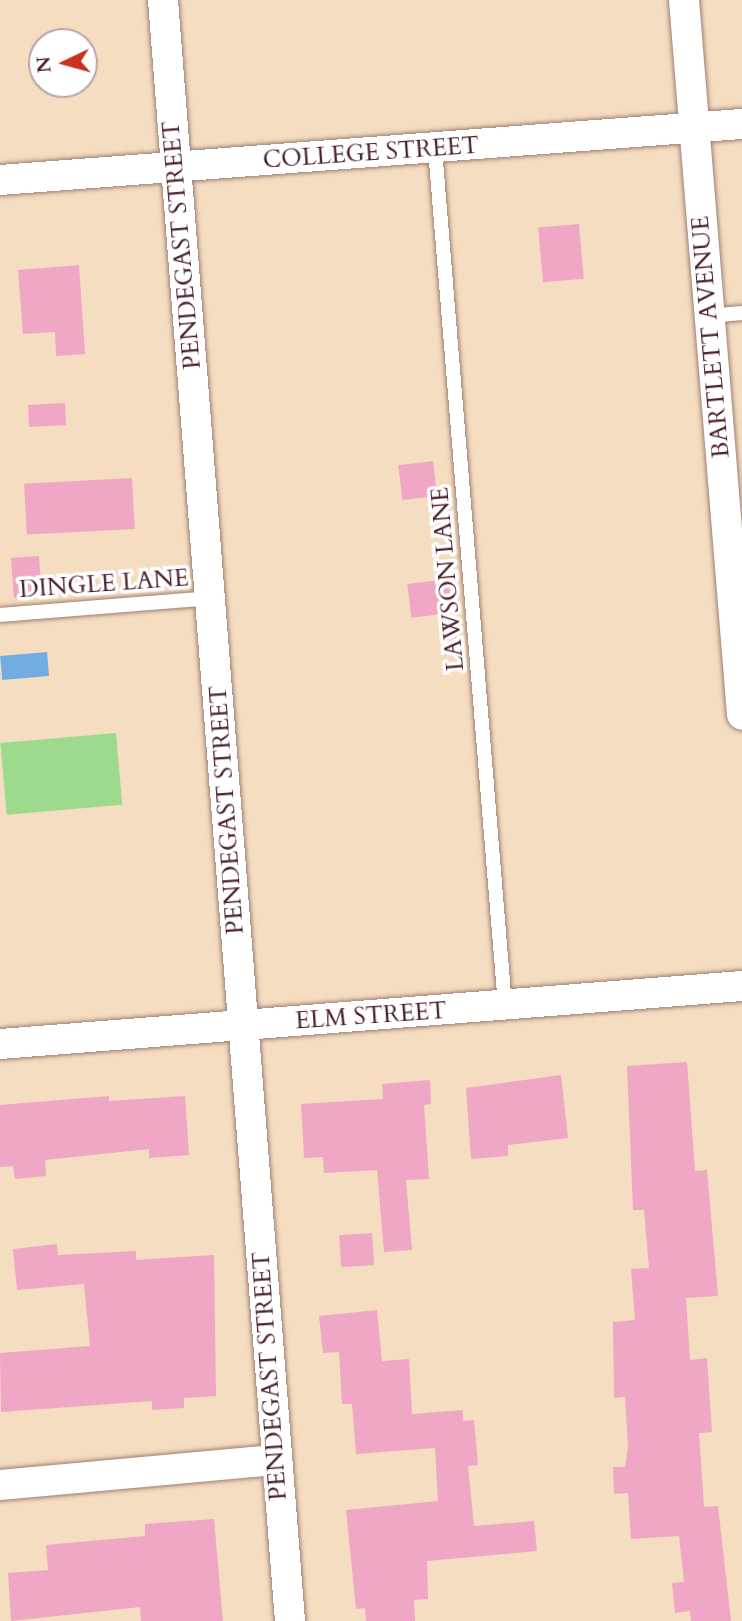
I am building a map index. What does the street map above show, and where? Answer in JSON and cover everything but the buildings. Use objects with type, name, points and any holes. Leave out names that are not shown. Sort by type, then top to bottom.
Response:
[{"type":"street","name":"PENDEGAST STREET","points":[[163,0],[212,598],[290,1621]]},
{"type":"street","name":"BARTLETT AVENUE","points":[[684,0],[742,715]]},
{"type":"street","name":"COLLEGE STREET","points":[[0,180],[742,124]]},
{"type":"street","name":"ELM STREET","points":[[0,1044],[742,986]]},
{"type":"street","points":[[0,1485],[276,1461]]},
{"type":"lane","name":"LAWSON LANE","points":[[435,149],[505,1006]]},
{"type":"lane","points":[[708,316],[742,313]]},
{"type":"lane","name":"DINGLE LANE","points":[[0,615],[212,598]]},
{"type":"green space","points":[[116,733],[122,805],[7,815],[0,743]]},
{"type":"water","points":[[47,652],[49,676],[2,680],[0,656]]}]
